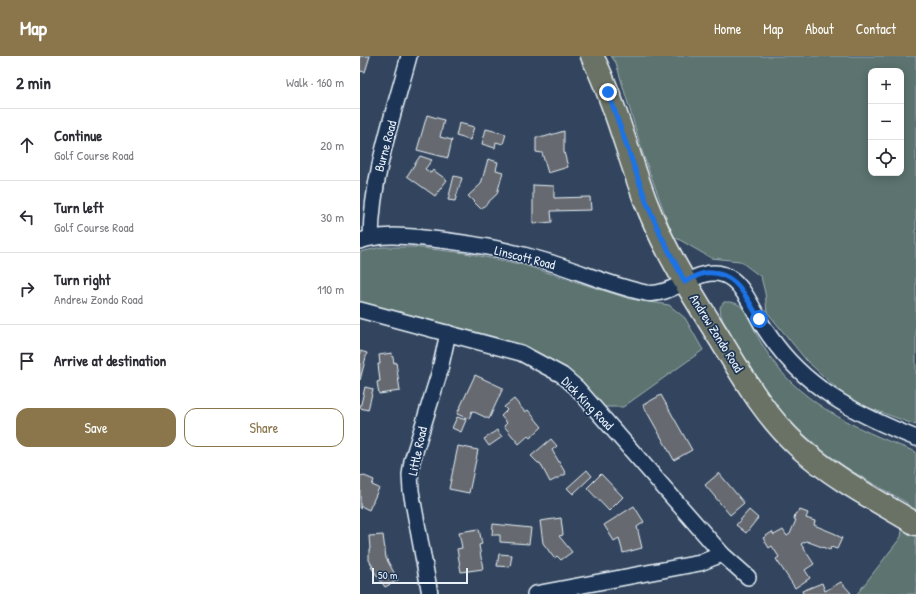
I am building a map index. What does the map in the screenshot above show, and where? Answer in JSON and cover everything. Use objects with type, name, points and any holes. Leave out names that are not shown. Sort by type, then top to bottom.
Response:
[{"type":"main road","name":"Andrew Zondo Road","points":[[592,56],[608,92],[646,201],[661,236],[685,282],[762,406],[778,426],[798,446],[829,471],[916,524]]},
{"type":"street","name":"Burne Road","points":[[365,239],[375,187],[409,56]]},
{"type":"street","name":"Linscott Road","points":[[365,239],[394,236],[450,241],[501,250],[544,261],[648,293],[667,291],[704,273],[720,274],[733,279],[747,298],[776,345],[793,367],[816,386],[849,408],[916,438]]},
{"type":"street","name":"Dick King Road","points":[[360,310],[521,353],[562,375],[576,388],[722,554],[748,577]]},
{"type":"street","name":"Little Road","points":[[430,594],[411,491],[410,475],[412,461],[439,374],[448,333]]},
{"type":"street","points":[[535,594],[700,563],[722,554]]},
{"type":"green space","points":[[611,56],[916,56],[916,425],[850,401],[806,360],[767,312],[765,293],[761,277],[740,261],[711,258],[673,236],[643,154],[616,63]]},
{"type":"green space","points":[[382,247],[413,247],[465,253],[524,265],[630,299],[669,305],[685,318],[703,350],[623,407],[602,407],[577,381],[360,304],[360,252]]},
{"type":"green space","points":[[724,302],[735,303],[746,312],[761,343],[779,369],[808,397],[842,419],[879,437],[916,452],[916,594],[857,594],[901,537],[907,503],[845,467],[808,438],[783,412],[760,384],[728,331],[722,319],[720,307]]},
{"type":"building","points":[[360,56],[370,56],[365,72],[360,71]]},
{"type":"building","points":[[427,115],[444,120],[440,137],[452,140],[448,158],[417,150]]},
{"type":"building","points":[[459,123],[474,127],[470,140],[456,136]]},
{"type":"building","points":[[486,129],[506,134],[503,144],[496,142],[495,148],[482,144]]},
{"type":"building","points":[[564,131],[564,152],[568,167],[548,173],[542,153],[536,152],[536,137],[544,137]]},
{"type":"building","points":[[420,156],[432,160],[425,169],[431,173],[433,170],[447,180],[435,196],[407,176]]},
{"type":"building","points":[[488,159],[498,162],[496,170],[503,172],[497,194],[481,209],[468,196],[481,184]]},
{"type":"building","points":[[454,176],[462,178],[455,201],[448,200]]},
{"type":"building","points":[[533,185],[554,186],[554,198],[590,197],[591,210],[551,211],[552,222],[533,224]]},
{"type":"building","points":[[360,351],[367,353],[360,380]]},
{"type":"building","points":[[392,353],[394,363],[396,362],[400,391],[379,394],[377,382],[380,381],[378,364],[380,364],[379,355]]},
{"type":"building","points":[[475,375],[503,388],[489,419],[472,411],[469,419],[457,414]]},
{"type":"building","points":[[365,387],[373,389],[368,410],[360,408]]},
{"type":"building","points":[[661,395],[692,450],[674,460],[643,405]]},
{"type":"building","points":[[514,399],[525,412],[528,410],[542,427],[530,438],[528,436],[519,444],[504,426],[507,423],[501,416],[507,410],[504,407]]},
{"type":"building","points":[[457,417],[466,420],[461,432],[452,428]]},
{"type":"building","points":[[497,430],[502,437],[489,446],[484,439]]},
{"type":"building","points":[[551,439],[557,446],[552,450],[566,474],[550,482],[540,463],[538,463],[531,456]]},
{"type":"building","points":[[458,446],[478,450],[469,493],[449,489]]},
{"type":"building","points":[[587,470],[592,476],[573,494],[567,488]]},
{"type":"building","points":[[719,473],[744,503],[730,515],[705,485]]},
{"type":"building","points":[[601,474],[623,497],[609,511],[587,488]]},
{"type":"building","points":[[362,475],[374,480],[372,485],[379,488],[369,510],[361,506],[360,509],[360,477]]},
{"type":"building","points":[[634,506],[644,522],[637,527],[642,548],[623,553],[619,538],[614,541],[604,525]]},
{"type":"building","points":[[749,510],[758,518],[746,533],[736,525]]},
{"type":"building","points":[[800,510],[808,513],[806,518],[815,521],[814,525],[842,538],[837,549],[831,547],[830,550],[806,541],[801,544],[814,564],[805,570],[810,578],[795,588],[776,559],[779,557],[772,546],[769,548],[763,538],[772,532],[774,535],[783,530],[787,536],[790,534],[796,520],[794,519],[795,514]]},
{"type":"building","points":[[561,518],[563,535],[559,536],[572,552],[561,560],[557,556],[554,558],[543,543],[540,521]]},
{"type":"building","points":[[493,524],[531,528],[529,544],[500,542],[500,535],[492,535]]},
{"type":"building","points":[[479,529],[482,544],[479,545],[483,569],[461,572],[457,549],[462,548],[459,532]]},
{"type":"building","points":[[383,535],[386,558],[398,580],[385,587],[371,567],[373,567],[369,560],[369,536]]},
{"type":"building","points":[[499,554],[512,555],[510,567],[497,566]]},
{"type":"building","points":[[841,582],[851,593],[850,594],[803,594],[802,591],[822,583],[825,591]]},
{"type":"route","points":[[608,92],[646,201],[661,236],[685,282],[704,273],[720,274],[733,279],[743,291],[759,319]]}]
